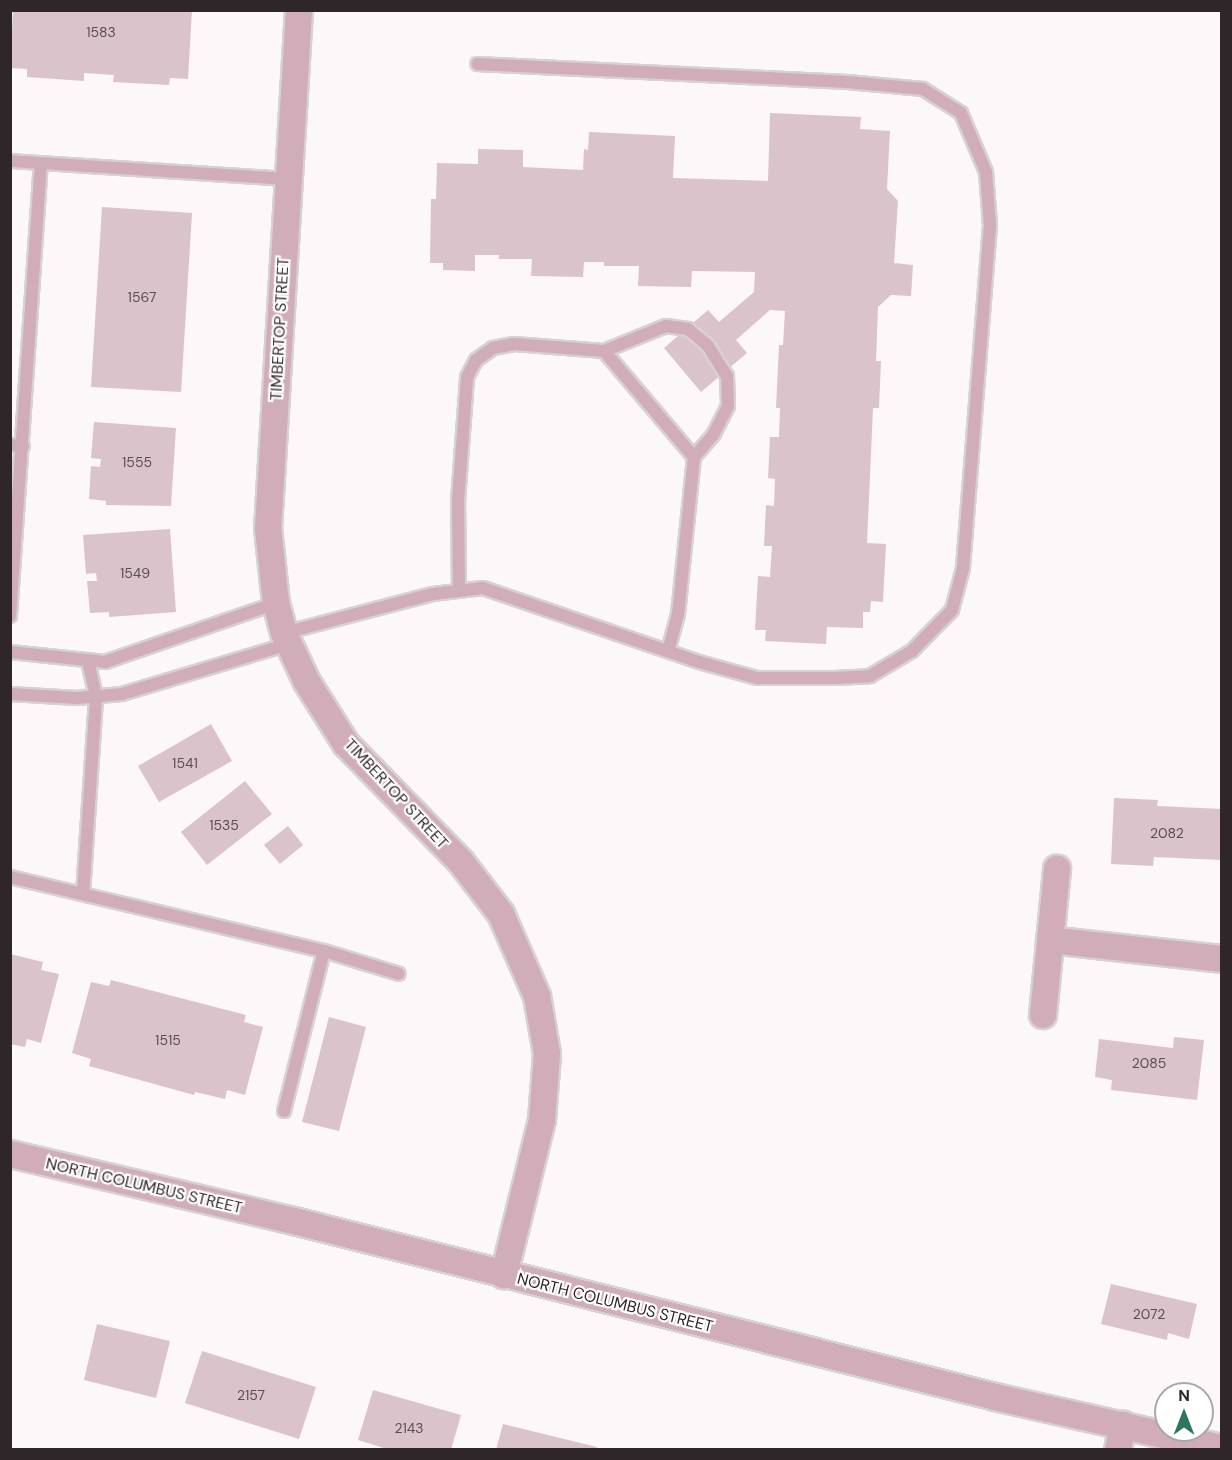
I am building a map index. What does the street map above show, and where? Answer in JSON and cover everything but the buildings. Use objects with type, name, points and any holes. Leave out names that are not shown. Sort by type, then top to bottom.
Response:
[{"type":"street","name":"TIMBERTOP STREET","points":[[299,10],[268,528],[276,603],[287,638],[307,682],[346,744],[461,862],[501,914],[537,996],[547,1054],[542,1120],[504,1275]]},
{"type":"street","points":[[1043,1015],[1057,869]]},
{"type":"street","points":[[1050,940],[1221,959]]},
{"type":"street","name":"NORTH COLUMBUS STREET","points":[[10,1154],[270,1216],[995,1397],[1123,1424],[1221,1448]]},
{"type":"street","points":[[1118,1449],[1123,1424]]},
{"type":"lane","points":[[10,694],[77,698],[123,694],[287,638],[433,594],[483,588],[668,651],[757,678],[870,676],[912,651],[952,610],[963,568],[990,225],[986,172],[961,113],[922,89],[847,82],[477,64]]},
{"type":"lane","points":[[10,161],[289,179]]},
{"type":"lane","points":[[10,616],[17,446],[41,164]]},
{"type":"lane","points":[[459,591],[458,501],[467,377],[476,360],[493,348],[514,344],[604,351],[666,326],[688,328],[708,346],[727,376],[728,406],[714,434],[694,457],[678,614],[668,651]]},
{"type":"lane","points":[[604,351],[694,457]]},
{"type":"lane","points":[[10,652],[105,662],[276,603]]},
{"type":"lane","points":[[83,894],[96,696],[88,662]]},
{"type":"lane","points":[[10,877],[324,951],[399,974]]},
{"type":"lane","points":[[284,1111],[324,951]]}]
